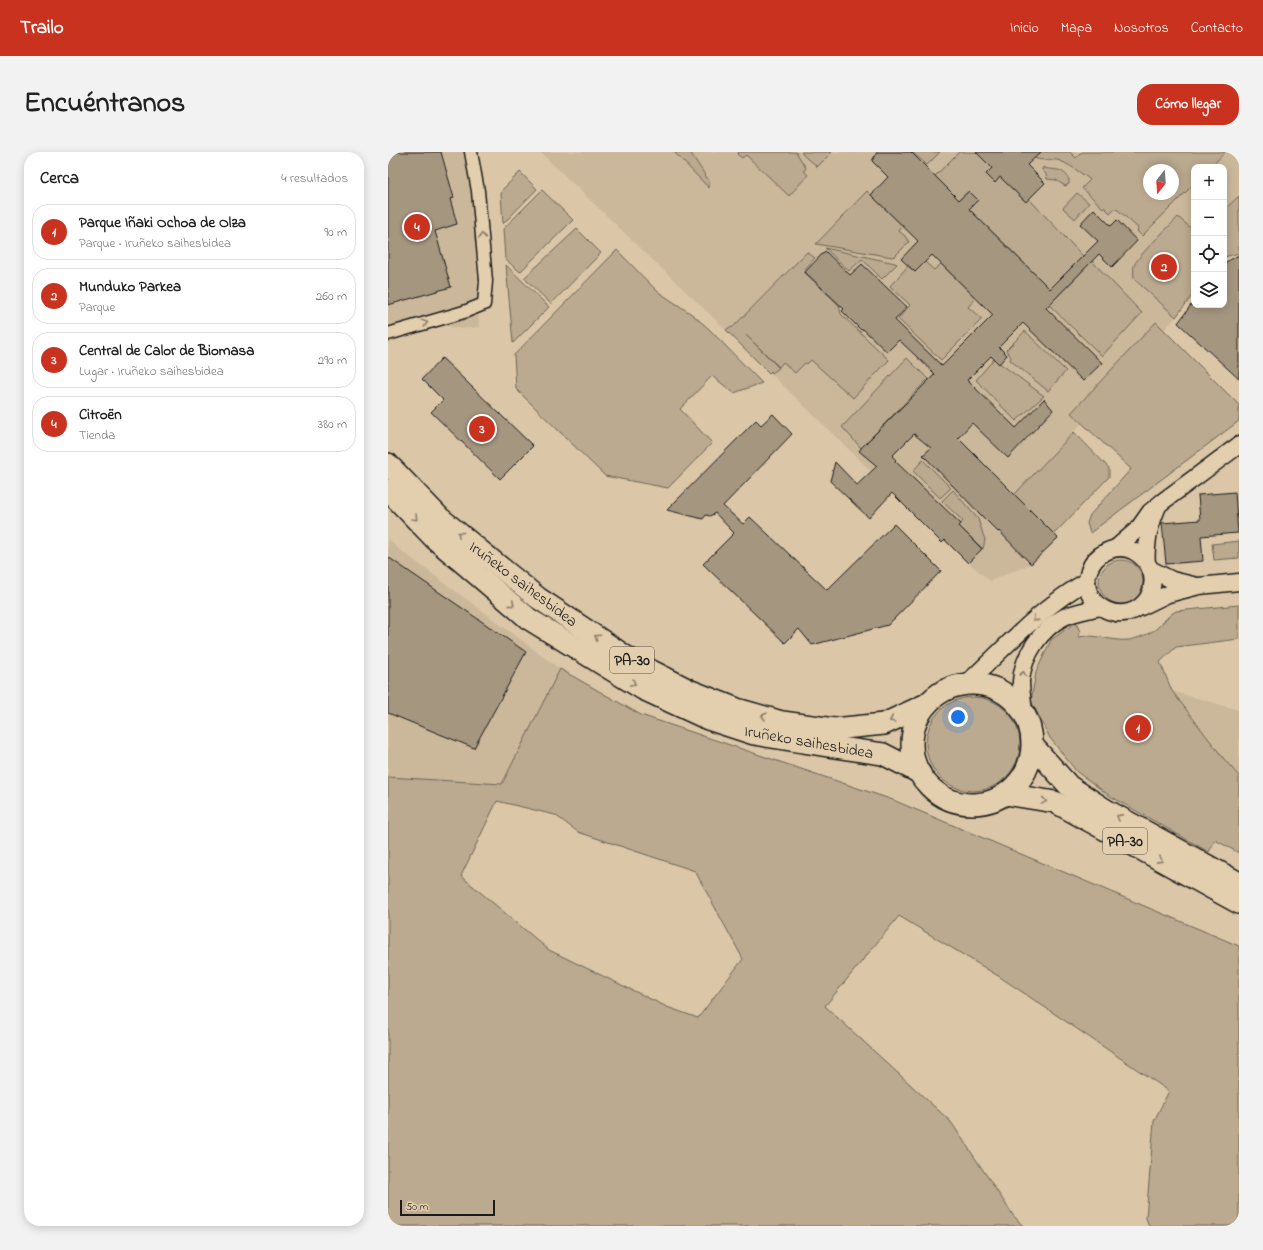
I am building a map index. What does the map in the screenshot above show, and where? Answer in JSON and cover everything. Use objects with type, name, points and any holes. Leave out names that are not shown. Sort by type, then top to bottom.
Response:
[{"type":"highway","name":"Iruñeko saihesbidea","points":[[388,464],[440,518],[538,598],[634,662],[691,691],[737,708],[782,722],[834,729],[884,724],[927,704]]},
{"type":"highway","name":"Iruñeko saihesbidea","points":[[388,490],[434,538],[529,619],[643,689],[708,719],[754,734],[883,754],[920,774]]},
{"type":"highway","name":"PA-30","points":[[966,684],[983,685],[999,690],[1013,699],[1024,712],[1031,729],[1033,746],[1029,765],[1020,782],[1006,794],[988,802],[968,804],[943,796],[932,789],[920,774],[913,756],[912,737],[917,719],[927,704],[938,694],[952,687],[966,684]]},
{"type":"highway","name":"PA-30","points":[[1033,746],[1070,786],[1106,810],[1239,883]]},
{"type":"highway","name":"PA-30","points":[[1006,794],[1056,802],[1239,903]]},
{"type":"main road","points":[[1239,445],[1150,512],[1138,529],[1116,548],[1103,553],[1092,563],[1088,572],[1087,581],[1093,600],[1108,612],[1118,614],[1136,610],[1168,594],[1199,586],[1239,582]]},
{"type":"main road","points":[[1136,610],[1144,604],[1152,588],[1153,578],[1149,566],[1148,536],[1158,506]]},
{"type":"main road","points":[[1116,548],[1134,551],[1141,556],[1149,566],[1172,580],[1199,586]]},
{"type":"main road","points":[[966,684],[1032,620],[1071,590],[1087,581]]},
{"type":"main road","points":[[1024,712],[1021,681],[1025,664],[1033,645],[1049,629],[1064,618],[1100,607]]},
{"type":"street","points":[[388,334],[464,312],[484,304],[486,296],[486,274],[478,191],[471,152]]},
{"type":"shaded area","points":[[388,152],[472,152],[479,327],[462,329],[438,324],[388,333]]},
{"type":"shaded area","points":[[540,152],[1239,152],[1239,196],[1227,207],[1227,164],[1191,164],[1191,229],[1178,218],[1150,246],[1134,265],[1134,279],[1176,317],[1164,330],[1156,323],[1071,413],[1082,423],[1015,495],[1058,538],[1031,564],[990,581],[943,541]]},
{"type":"shaded area","points":[[674,152],[690,152],[709,181],[709,188]]},
{"type":"shaded area","points":[[739,152],[796,152],[806,168],[804,171],[808,175],[789,196],[746,155],[742,158],[737,154]]},
{"type":"shaded area","points":[[801,152],[832,152],[817,167]]},
{"type":"shaded area","points":[[912,152],[940,152],[927,165]]},
{"type":"shaded area","points":[[959,152],[976,152],[992,168],[986,174],[994,182],[1000,177],[1026,202],[1029,199],[1083,256],[1050,289],[969,209],[978,200],[969,191],[959,200],[935,176]]},
{"type":"shaded area","points":[[1035,152],[1070,152],[1076,158],[1082,152],[1225,152],[1214,164],[1191,164],[1191,187],[1179,199],[1179,164],[1143,164],[1143,200],[1178,200],[1142,236],[1137,231],[1138,228],[1118,210],[1114,209],[1110,213],[1082,188],[1090,180],[1088,178],[1061,161],[1034,158]]},
{"type":"shaded area","points":[[1043,167],[1063,172],[1069,180],[1069,184],[1065,186],[1056,180],[1047,179],[1046,174],[1042,170]]},
{"type":"shaded area","points":[[520,172],[537,189],[503,224],[501,193],[503,189]]},
{"type":"shaded area","points":[[542,190],[573,220],[520,272],[505,259],[503,229]]},
{"type":"shaded area","points":[[867,191],[903,226],[899,231],[909,242],[895,256],[892,257],[816,244]]},
{"type":"shaded area","points":[[1077,193],[1089,203],[1075,219],[1063,208]]},
{"type":"shaded area","points":[[1239,196],[1239,253],[1227,256],[1227,236],[1227,207]]},
{"type":"shaded area","points":[[1178,217],[1191,228],[1191,297],[1176,317],[1134,279],[1134,266],[1136,261]]},
{"type":"shaded area","points":[[577,229],[601,253],[551,304],[524,278]]},
{"type":"shaded area","points":[[825,248],[897,264],[882,279],[862,259],[849,271]]},
{"type":"shaded area","points":[[617,250],[657,291],[693,315],[708,328],[762,383],[734,393],[712,376],[680,409],[712,443],[668,488],[605,476],[516,389],[514,355]]},
{"type":"shaded area","points":[[807,252],[815,258],[803,271],[839,305],[841,314],[889,360],[853,398],[811,360],[807,364],[805,363],[795,373],[783,362],[779,367],[746,335],[779,368],[772,373],[771,371],[769,373],[726,330],[730,327],[732,328]]},
{"type":"shaded area","points":[[1092,261],[1142,313],[1102,356],[1049,305]]},
{"type":"shaded area","points":[[925,262],[934,270],[941,264],[976,298],[968,307],[982,319],[941,360],[898,319],[910,305],[890,286],[908,266],[915,272]]},
{"type":"shaded area","points":[[506,265],[549,307],[513,343]]},
{"type":"shaded area","points":[[1156,322],[1239,405],[1239,421],[1090,533],[1087,523],[1090,515],[1131,469],[1071,413]]},
{"type":"shaded area","points":[[1025,331],[1066,371],[1048,391],[1010,360],[1011,357],[1006,350]]},
{"type":"shaded area","points":[[907,358],[928,379],[861,448],[842,427]]},
{"type":"shaded area","points":[[994,359],[1044,396],[1016,421],[976,380]]},
{"type":"shaded area","points":[[1074,432],[1109,468],[1109,477],[1054,534],[1014,495]]},
{"type":"shaded area","points":[[923,460],[951,488],[940,498],[913,471]]},
{"type":"shaded area","points":[[953,490],[978,519],[985,540],[983,549],[959,526],[963,521],[942,501]]},
{"type":"shaded area","points":[[388,538],[395,546],[560,669],[502,784],[388,777]]},
{"type":"shaded area","points":[[1239,541],[1239,558],[1214,560],[1212,544]]},
{"type":"shaded area","points":[[1121,560],[1133,564],[1139,570],[1143,582],[1139,594],[1133,600],[1121,604],[1109,600],[1103,594],[1099,582],[1103,570],[1109,564]]},
{"type":"shaded area","points":[[1239,605],[1239,639],[1176,647],[1160,662],[1172,691],[1224,759],[1239,776],[1239,853],[1215,840],[1209,852],[1110,796],[1077,772],[1050,738],[1031,701],[1036,672],[1051,640],[1076,622],[1080,632],[1079,637],[1091,636],[1116,640],[1129,640],[1144,636],[1154,630],[1176,611]]},
{"type":"shaded area","points":[[560,669],[641,715],[893,800],[1239,946],[1239,1226],[1149,1226],[1146,1218],[1154,1121],[1169,1091],[1000,977],[899,916],[825,1006],[951,1122],[1013,1215],[1023,1226],[388,1226],[388,777],[502,784]],"holes":[[[497,801],[555,815],[578,832],[695,871],[743,959],[698,1018],[667,1007],[549,950],[461,876]]]},
{"type":"shaded area","points":[[1172,691],[1239,710],[1239,776],[1224,759]]},
{"type":"shaded area","points":[[973,697],[991,701],[1006,711],[1016,726],[1020,744],[1016,762],[1006,777],[991,787],[973,791],[955,787],[940,777],[930,762],[926,744],[930,726],[940,711],[955,701]]},
{"type":"building","points":[[388,152],[441,152],[454,198],[450,199],[457,224],[435,231],[451,287],[388,305]]},
{"type":"building","points":[[877,152],[911,152],[959,200],[969,191],[978,200],[969,209],[1050,289],[1098,241],[1080,224],[1094,209],[1111,226],[1117,220],[1137,241],[1112,267],[1099,254],[1046,308],[1102,363],[1083,381],[1023,323],[999,347],[1007,355],[999,364],[991,356],[967,380],[1016,428],[1044,399],[1053,410],[1008,458],[972,423],[958,438],[1058,538],[1031,564],[923,455],[931,448],[914,434],[892,456],[896,460],[895,461],[961,524],[959,526],[982,549],[968,563],[945,540],[942,543],[892,493],[869,518],[830,481],[835,462],[857,485],[877,466],[859,451],[935,374],[899,340],[887,352],[863,329],[861,330],[842,311],[844,309],[805,272],[825,251],[850,275],[862,264],[907,307],[895,320],[942,366],[993,315],[932,255],[915,272],[901,259],[918,241],[871,195],[888,177],[872,161]]},
{"type":"building","points":[[976,152],[1041,152],[1027,165],[1045,183],[1026,202],[1000,177],[995,183],[986,174],[992,168]]},
{"type":"building","points":[[1239,255],[1239,379],[1178,323],[1191,305],[1191,308],[1227,308],[1227,261]]},
{"type":"building","points":[[442,358],[533,446],[500,479],[431,412],[443,400],[422,379]]},
{"type":"building","points":[[773,414],[792,434],[723,506],[743,524],[750,517],[827,590],[894,524],[941,571],[888,625],[812,645],[799,629],[785,643],[703,564],[734,533],[715,513],[710,516],[706,515],[703,519],[667,510],[756,420],[761,425]]},
{"type":"building","points":[[1235,492],[1238,533],[1201,536],[1203,561],[1166,564],[1162,523],[1200,520],[1198,495]]},
{"type":"building","points":[[388,557],[526,652],[474,748],[388,713]]},
{"type":"place","name":"Citroën","points":[[417,227]]},
{"type":"place","name":"Munduko Parkea","points":[[1164,267]]},
{"type":"place","name":"Central de Calor de Biomasa","points":[[482,429]]},
{"type":"place","name":"Parque Iñaki Ochoa de Olza","points":[[1138,728]]}]
